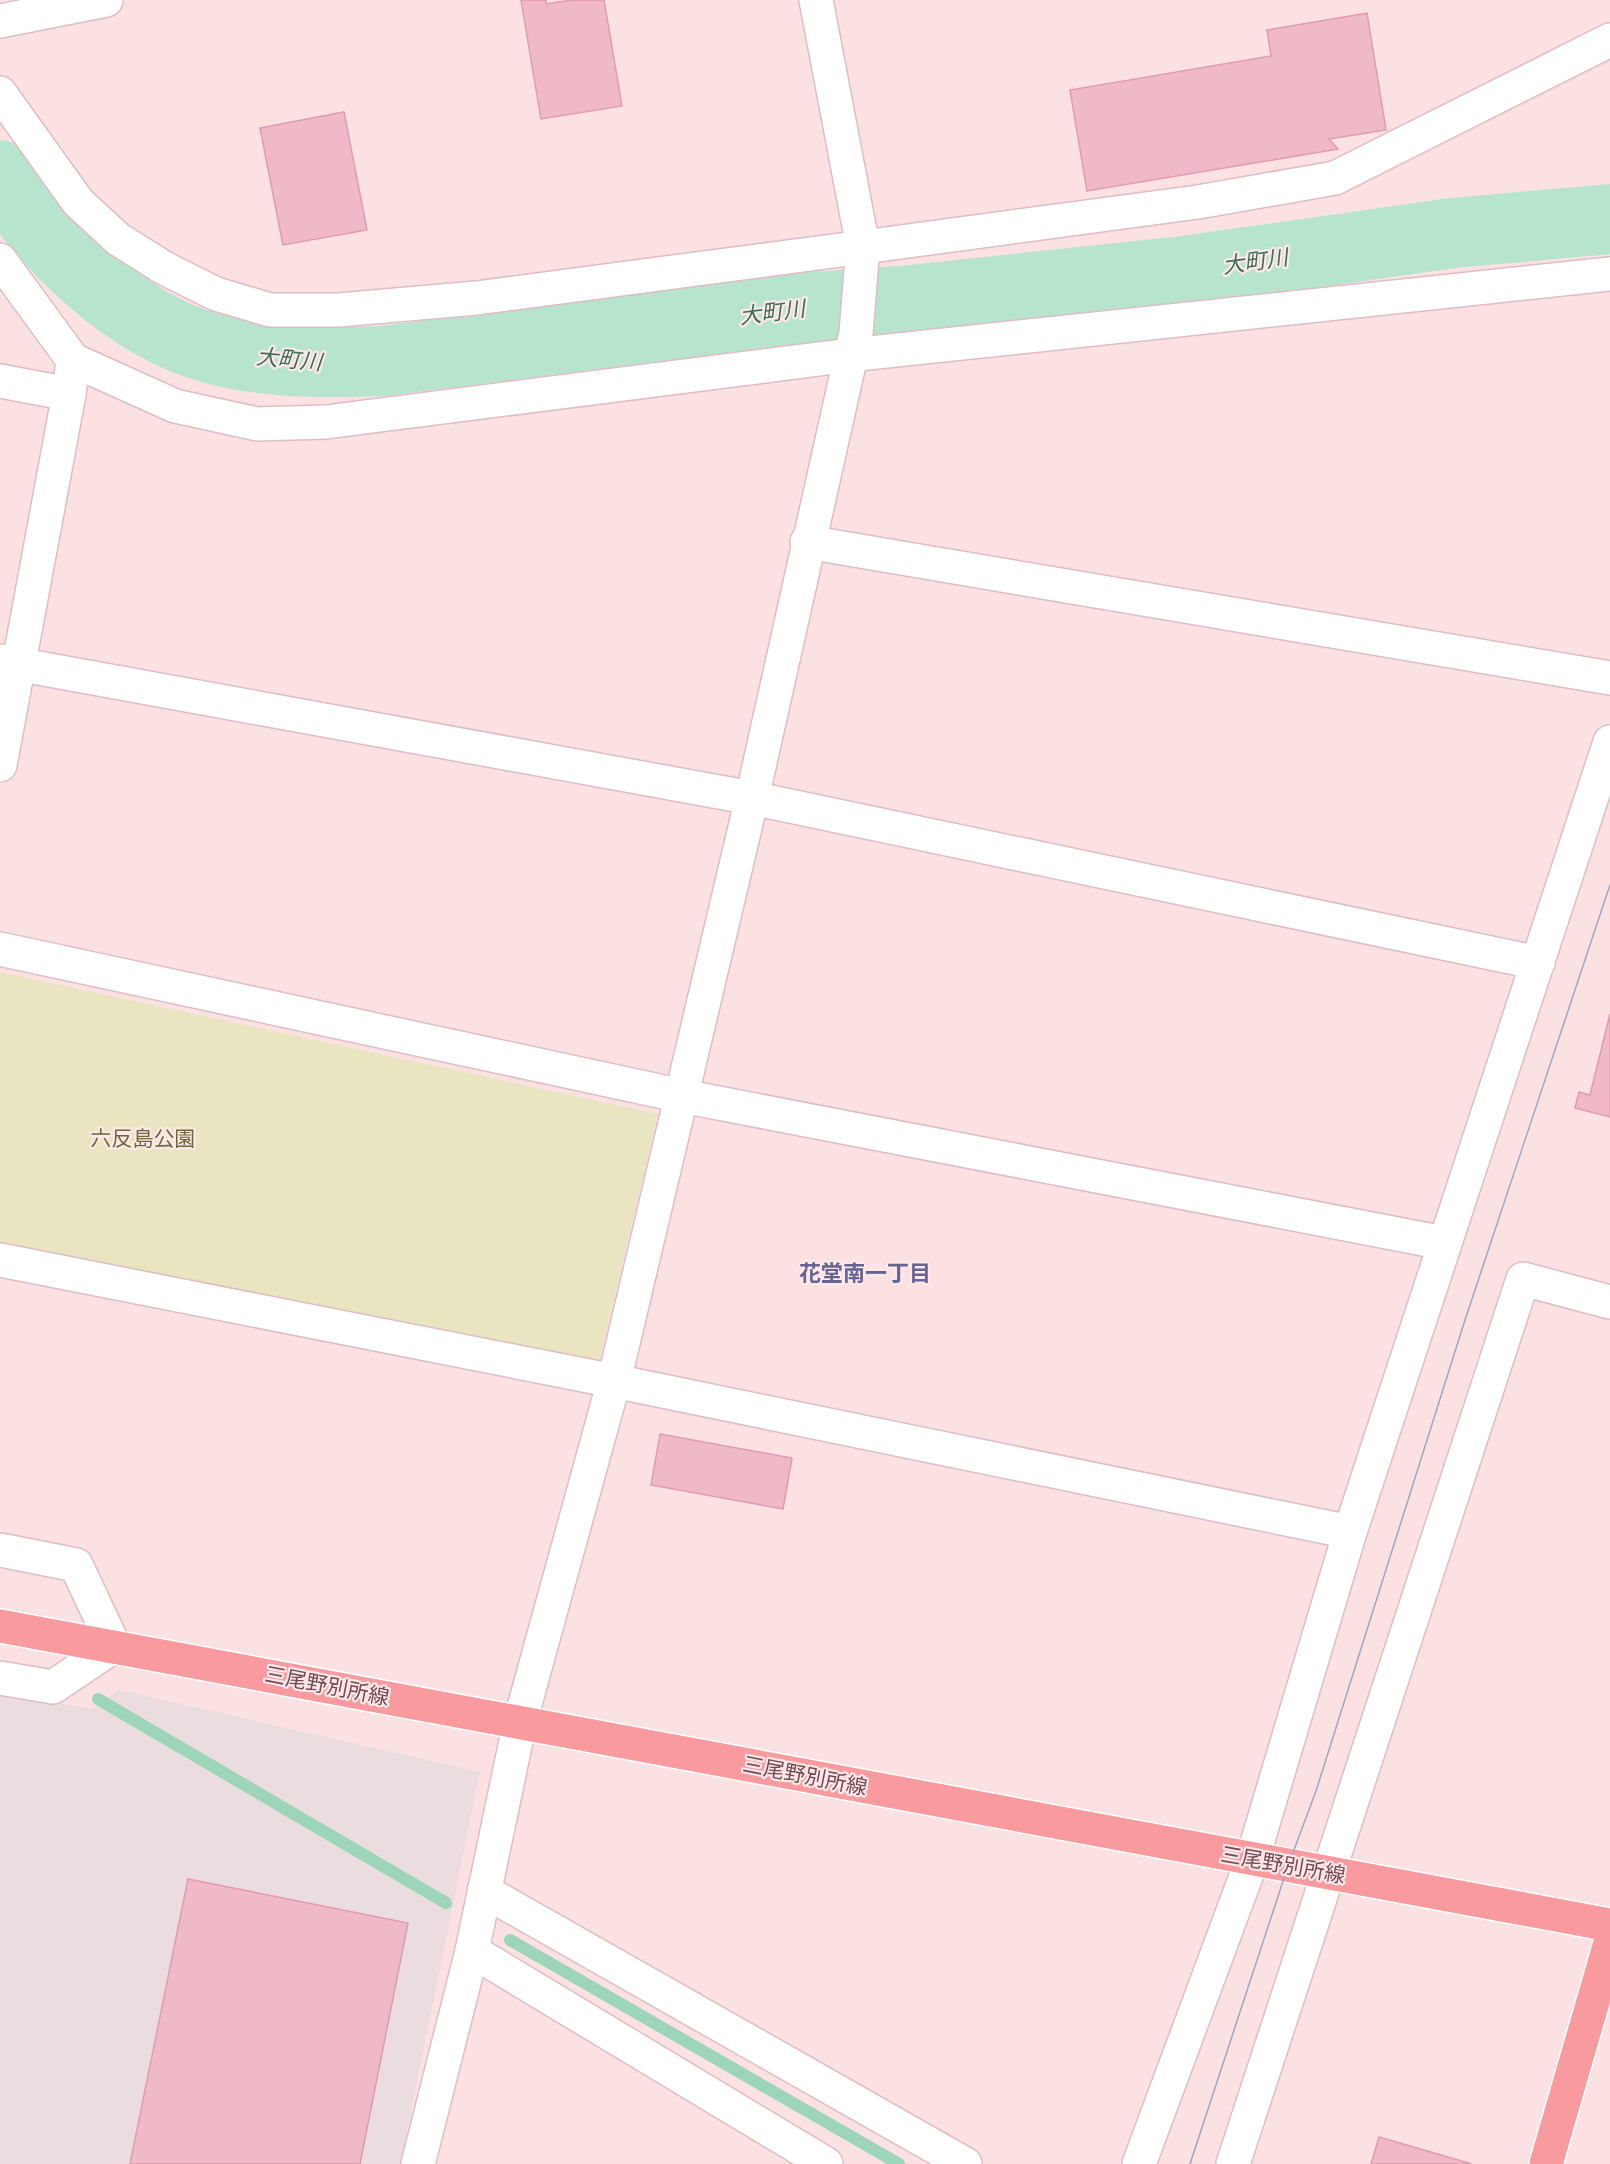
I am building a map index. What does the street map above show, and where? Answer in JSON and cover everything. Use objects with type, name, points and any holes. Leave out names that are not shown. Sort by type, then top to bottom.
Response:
[{"type":"main road","name":"三尾野別所線","points":[[0,1626],[1610,1925]]},
{"type":"main road","points":[[1546,2164],[1610,1943]]},
{"type":"street","points":[[0,21],[106,0]]},
{"type":"street","points":[[418,2164],[472,1951],[520,1722],[614,1381],[752,798],[807,542],[853,344],[863,258],[816,0]]},
{"type":"street","points":[[0,93],[78,202],[118,239],[164,268],[216,294],[270,310],[339,310],[863,258],[1335,178],[1610,40]]},
{"type":"street","points":[[0,260],[73,360],[175,406],[257,424],[326,423],[853,344],[1610,274]]},
{"type":"street","points":[[0,765],[10,663],[69,394],[73,360]]},
{"type":"street","points":[[0,381],[69,394]]},
{"type":"street","points":[[807,542],[1610,678]]},
{"type":"street","points":[[10,663],[752,798],[1538,963]]},
{"type":"street","points":[[1138,2164],[1252,1860],[1350,1532],[1610,742]]},
{"type":"street","points":[[0,950],[682,1096],[1444,1243]]},
{"type":"street","points":[[0,1260],[614,1381],[1350,1532]]},
{"type":"street","points":[[1233,2164],[1523,1279],[1610,1302]]},
{"type":"street","points":[[0,1550],[76,1565],[114,1646],[53,1687],[0,1678]]},
{"type":"street","points":[[484,1891],[965,2164]]},
{"type":"street","points":[[472,1951],[826,2164]]},
{"type":"shaded area","points":[[119,1690],[480,1772],[400,2164],[0,2164],[0,1693],[91,1709]]},
{"type":"green space","name":"六反島公園","points":[[0,972],[658,1114],[598,1365],[0,1246]]},
{"type":"building","points":[[521,0],[546,0],[546,4],[572,0],[604,0],[622,106],[541,119]]},
{"type":"building","points":[[1367,13],[1386,130],[1329,139],[1338,149],[1087,191],[1070,90],[1271,56],[1267,30]]},
{"type":"building","points":[[344,112],[367,230],[283,245],[260,128]]},
{"type":"building","points":[[1610,1014],[1610,1117],[1575,1108],[1579,1092],[1590,1095]]},
{"type":"building","points":[[660,1434],[792,1458],[783,1509],[651,1485]]},
{"type":"building","points":[[188,1879],[408,1923],[360,2164],[130,2164]]},
{"type":"building","points":[[1379,2137],[1472,2164],[1371,2164]]},
{"type":"waterway","name":"大町川","points":[[0,175],[19,202],[65,255],[91,280],[148,321],[179,337],[210,348],[274,360],[317,362],[382,361],[812,307],[901,301],[1184,271],[1453,233],[1610,219]]},
{"type":"waterway","points":[[98,1699],[446,1903]]},
{"type":"waterway","points":[[510,1940],[899,2164]]},
{"type":"tram line","points":[[1190,2164],[1288,1866],[1316,1791],[1465,1320],[1610,885]]},
{"type":"district","name":"花堂南一丁目","points":[[865,1273]]}]
